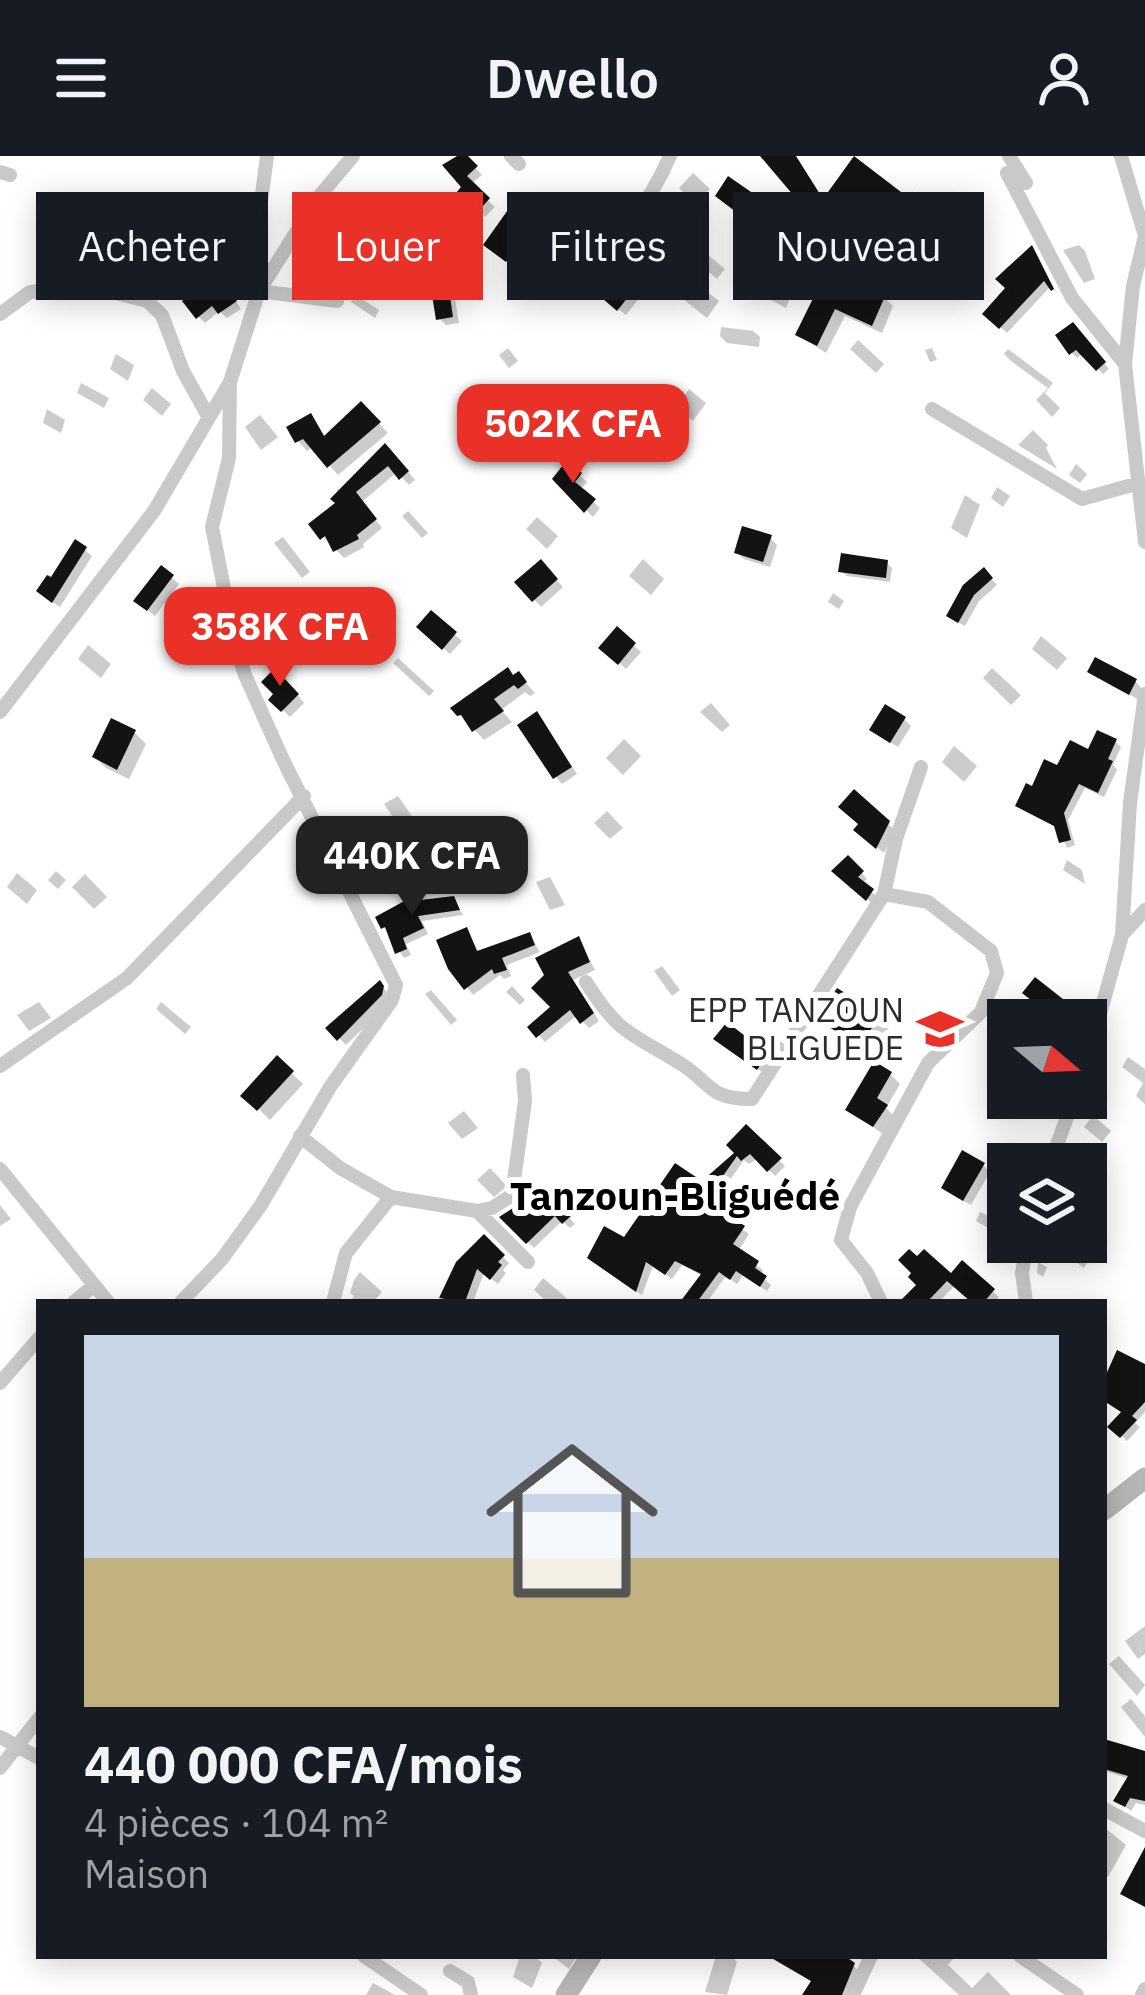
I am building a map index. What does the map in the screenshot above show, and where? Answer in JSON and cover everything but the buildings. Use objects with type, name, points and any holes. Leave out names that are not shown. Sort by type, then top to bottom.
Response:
[{"type":"main road","points":[[1107,1508],[1143,1482]]},
{"type":"main road","points":[[566,1995],[589,1959]]},
{"type":"street","points":[[262,192],[267,156]]},
{"type":"street","points":[[268,277],[317,199],[353,156]]},
{"type":"street","points":[[654,192],[670,156]]},
{"type":"street","points":[[1009,156],[1026,183],[1007,173],[1029,221],[1072,298],[1125,364]]},
{"type":"street","points":[[1121,156],[1145,236],[1133,286],[1125,364],[1145,542]]},
{"type":"street","points":[[0,314],[30,292],[60,289],[100,290],[146,302],[162,315],[183,370],[208,416]]},
{"type":"street","points":[[268,292],[337,302]]},
{"type":"street","points":[[0,712],[134,541],[230,382],[256,300]]},
{"type":"street","points":[[184,1299],[245,1228],[330,1087],[392,1000],[396,985],[244,675],[214,548],[214,506],[229,458],[230,382]]},
{"type":"street","points":[[932,409],[1082,500],[1139,483]]},
{"type":"street","points":[[1104,999],[1122,935],[1128,824],[1145,694]]},
{"type":"street","points":[[586,982],[607,1015],[642,1044],[679,1062],[720,1095],[752,1100],[884,894],[896,838],[921,767]]},
{"type":"street","points":[[0,1066],[128,978],[304,796]]},
{"type":"street","points":[[880,1299],[867,1273],[841,1240],[843,1227],[928,1063],[981,1012],[997,973],[991,951],[928,902],[884,894]]},
{"type":"street","points":[[1122,935],[1145,910]]},
{"type":"street","points":[[300,1136],[340,1168],[391,1197],[477,1211],[492,1208],[512,1195],[525,1101],[523,1075]]},
{"type":"street","points":[[0,1169],[105,1299]]},
{"type":"street","points":[[334,1299],[346,1252],[391,1197]]},
{"type":"street","points":[[477,1211],[528,1262]]},
{"type":"street","points":[[1024,1263],[1026,1299]]},
{"type":"street","points":[[78,1299],[93,1286]]},
{"type":"street","points":[[0,1383],[36,1341]]},
{"type":"street","points":[[0,1768],[36,1722]]},
{"type":"street","points":[[0,1737],[36,1757]]},
{"type":"street","points":[[1107,1811],[1145,1831]]},
{"type":"street","points":[[368,1959],[421,1995]]},
{"type":"street","points":[[854,1995],[870,1959]]},
{"type":"street","points":[[1025,1959],[1077,1995]]},
{"type":"street","points":[[1045,1959],[1046,1973]]},
{"type":"street","points":[[450,1971],[468,1982],[471,1995]]},
{"type":"place","name":"EPP TANZOUN BLIGUEDE","points":[[940,1029]]},
{"type":"district","name":"Tanzoun-Bliguédé","points":[[675,1196]]}]
